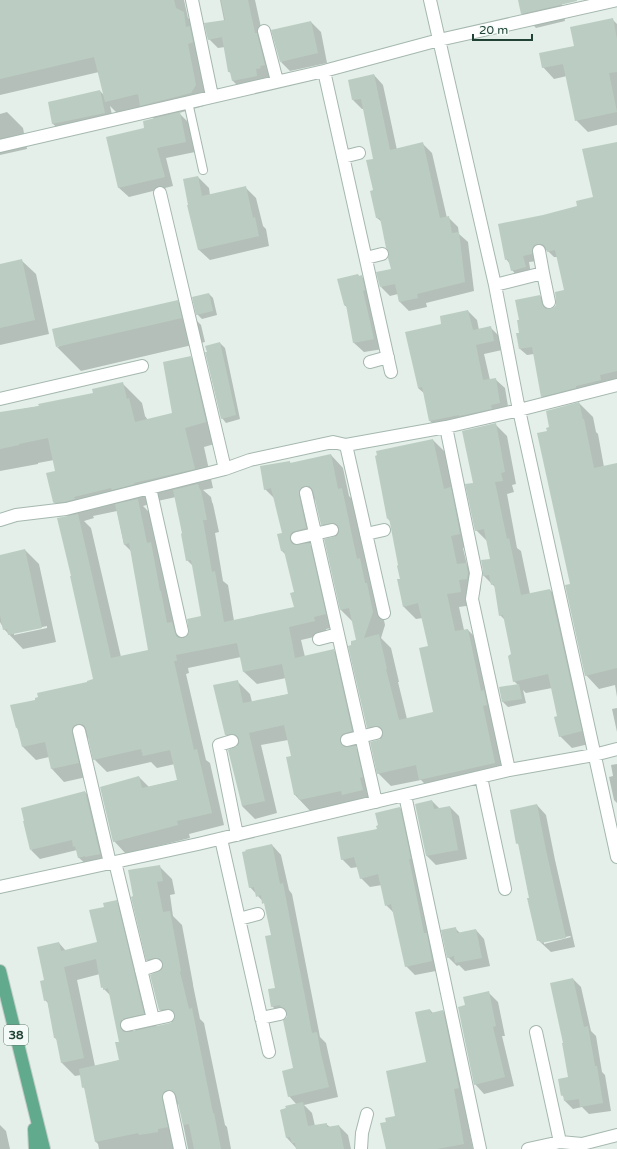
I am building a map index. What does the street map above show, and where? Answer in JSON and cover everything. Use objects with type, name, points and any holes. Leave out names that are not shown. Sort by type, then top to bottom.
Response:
[{"type":"main road","name":"38","points":[[0,971],[44,1149]]},
{"type":"main road","name":"38","points":[[32,1100],[35,1149]]},
{"type":"street","points":[[192,0],[212,96]]},
{"type":"street","points":[[430,0],[495,285],[520,410],[617,857]]},
{"type":"street","points":[[0,146],[324,70],[439,40],[617,0]]},
{"type":"street","points":[[264,31],[277,81]]},
{"type":"street","points":[[324,70],[391,372]]},
{"type":"street","points":[[343,157],[359,153]]},
{"type":"street","points":[[160,193],[225,469]]},
{"type":"street","points":[[539,251],[549,302]]},
{"type":"street","points":[[366,258],[382,254]]},
{"type":"street","points":[[495,285],[543,273]]},
{"type":"street","points":[[370,362],[388,357]]},
{"type":"street","points":[[0,400],[142,366]]},
{"type":"street","points":[[0,520],[16,516],[66,509],[225,469],[250,460],[333,442],[346,445],[446,427],[617,385]]},
{"type":"street","points":[[446,427],[476,573],[472,600],[509,770]]},
{"type":"street","points":[[346,445],[384,613]]},
{"type":"street","points":[[150,488],[182,631]]},
{"type":"street","points":[[306,493],[376,802]]},
{"type":"street","points":[[296,538],[332,530]]},
{"type":"street","points":[[366,534],[384,530]]},
{"type":"street","points":[[319,639],[338,634]]},
{"type":"street","points":[[79,731],[153,1019]]},
{"type":"street","points":[[347,740],[376,733]]},
{"type":"street","points":[[232,741],[219,745],[237,835]]},
{"type":"street","points":[[0,887],[237,835],[509,770],[594,755],[617,748]]},
{"type":"street","points":[[481,777],[505,889]]},
{"type":"street","points":[[405,795],[480,1149]]},
{"type":"street","points":[[221,838],[269,1052]]},
{"type":"street","points":[[239,919],[258,914]]},
{"type":"street","points":[[141,970],[156,965]]},
{"type":"street","points":[[261,1018],[280,1014]]},
{"type":"street","points":[[127,1025],[168,1016]]},
{"type":"street","points":[[536,1032],[560,1142]]},
{"type":"street","points":[[169,1097],[180,1149]]},
{"type":"street","points":[[360,1149],[367,1114]]},
{"type":"street","points":[[528,1149],[560,1142],[582,1146],[617,1135]]},
{"type":"lane","points":[[188,102],[203,170]]},
{"type":"building","points":[[0,0],[174,0],[176,8],[184,12],[186,27],[190,26],[193,42],[188,44],[196,85],[191,93],[140,106],[138,94],[105,102],[94,57],[0,79]]},
{"type":"building","points":[[221,0],[248,0],[255,33],[257,33],[265,65],[256,69],[257,76],[232,81],[230,72],[228,72],[222,37],[208,40],[204,23],[225,20]]},
{"type":"building","points":[[518,0],[577,0],[577,1],[521,14]]},
{"type":"building","points":[[613,18],[617,39],[617,72],[609,73],[617,112],[575,121],[563,64],[542,68],[539,53],[574,46],[570,27]]},
{"type":"building","points":[[311,21],[318,53],[280,62],[271,30]]},
{"type":"building","points":[[374,74],[390,150],[423,142],[440,218],[449,216],[452,233],[459,232],[465,282],[417,294],[418,298],[399,302],[395,284],[380,287],[376,272],[391,269],[388,258],[389,253],[386,248],[380,218],[376,218],[370,191],[373,190],[366,160],[373,159],[361,99],[352,100],[348,80]]},
{"type":"building","points":[[100,90],[105,113],[52,124],[48,102]]},
{"type":"building","points":[[180,112],[186,142],[157,148],[165,177],[118,188],[106,137],[144,128],[143,121]]},
{"type":"building","points":[[617,142],[617,371],[600,375],[601,380],[541,397],[532,347],[519,349],[516,333],[519,333],[517,320],[519,320],[515,300],[540,295],[542,304],[546,309],[550,309],[556,305],[555,292],[564,290],[555,250],[547,252],[545,246],[542,244],[534,245],[532,254],[523,256],[526,267],[511,271],[508,259],[505,260],[498,224],[543,215],[577,206],[576,201],[593,197],[582,149]]},
{"type":"building","points":[[198,176],[202,196],[246,186],[253,218],[255,217],[259,236],[198,250],[187,205],[183,179]]},
{"type":"building","points":[[22,259],[35,320],[0,328],[0,264]]},
{"type":"building","points":[[358,274],[359,276],[362,275],[365,290],[363,291],[374,339],[353,343],[346,305],[344,305],[337,279]]},
{"type":"building","points":[[209,293],[213,311],[196,315],[192,297]]},
{"type":"building","points":[[178,300],[182,318],[56,347],[52,329]]},
{"type":"building","points":[[468,310],[473,330],[491,326],[494,341],[476,345],[483,380],[496,378],[500,403],[491,405],[492,409],[429,421],[422,387],[418,388],[405,332],[441,324],[440,316]]},
{"type":"building","points":[[220,342],[236,415],[221,419],[205,352],[207,352],[205,346]]},
{"type":"building","points":[[191,356],[206,422],[185,428],[195,469],[134,483],[135,484],[112,490],[111,488],[74,497],[75,499],[65,502],[54,503],[46,473],[55,471],[48,438],[0,449],[0,412],[39,406],[38,404],[93,393],[92,389],[123,382],[135,422],[172,413],[163,362]]},
{"type":"building","points":[[579,402],[594,468],[617,463],[617,668],[585,676],[565,585],[570,584],[537,433],[547,431],[546,428],[549,427],[546,411]]},
{"type":"building","points":[[496,423],[505,472],[501,473],[503,481],[495,482],[521,595],[550,589],[582,731],[559,737],[554,717],[557,716],[548,674],[513,682],[508,656],[511,654],[503,615],[499,616],[494,584],[491,585],[489,575],[483,576],[481,560],[490,559],[484,529],[475,531],[465,484],[473,483],[462,431]]},
{"type":"building","points":[[433,439],[444,489],[451,487],[460,534],[451,536],[457,564],[466,563],[468,573],[467,579],[459,580],[461,592],[447,594],[455,631],[468,629],[481,691],[484,690],[487,705],[483,706],[495,763],[419,780],[416,765],[377,774],[370,742],[381,739],[383,732],[378,726],[367,728],[348,646],[351,645],[351,641],[356,640],[349,608],[340,610],[324,539],[337,536],[339,528],[334,523],[321,525],[313,491],[309,486],[305,486],[301,488],[299,494],[306,528],[292,532],[290,539],[291,543],[295,545],[310,543],[326,614],[314,617],[315,621],[289,627],[295,658],[334,649],[352,731],[342,734],[340,741],[345,747],[356,746],[363,777],[360,778],[363,790],[342,795],[341,791],[299,800],[297,795],[294,795],[286,757],[291,756],[284,725],[249,733],[265,801],[242,806],[228,750],[237,746],[239,739],[234,734],[225,735],[213,685],[238,680],[243,703],[288,694],[282,664],[243,672],[237,643],[176,655],[177,661],[174,661],[194,750],[197,749],[212,813],[177,821],[178,825],[113,842],[100,787],[139,776],[142,788],[177,780],[170,750],[143,756],[141,749],[93,760],[85,726],[78,724],[72,728],[72,732],[79,763],[51,769],[45,742],[22,747],[10,705],[35,700],[35,698],[38,697],[37,693],[87,682],[93,679],[57,518],[78,514],[111,658],[148,650],[129,543],[124,545],[115,504],[138,499],[147,543],[151,542],[167,623],[172,622],[176,636],[179,638],[184,638],[189,633],[187,619],[201,616],[191,560],[186,561],[173,490],[198,484],[201,490],[207,520],[203,520],[212,572],[215,571],[224,622],[294,607],[290,593],[294,592],[284,551],[281,551],[277,534],[282,533],[271,488],[264,490],[260,466],[290,461],[290,463],[331,454],[338,489],[342,488],[357,559],[360,558],[373,612],[364,638],[379,634],[399,720],[433,712],[419,648],[428,646],[418,603],[403,607],[397,579],[400,579],[398,565],[389,518],[387,519],[375,456],[377,455],[376,451]]},
{"type":"building","points":[[25,549],[42,628],[8,635],[7,629],[3,630],[0,615],[0,555]]},
{"type":"building","points":[[519,684],[522,699],[502,702],[499,687]]},
{"type":"building","points":[[85,791],[100,854],[78,858],[75,846],[73,847],[72,840],[30,850],[21,808]]},
{"type":"building","points":[[432,800],[434,809],[450,806],[458,850],[426,856],[415,804]]},
{"type":"building","points":[[537,804],[566,938],[541,943],[540,940],[537,941],[510,810]]},
{"type":"building","points":[[400,807],[424,933],[427,933],[432,961],[405,967],[391,904],[385,906],[378,874],[360,879],[354,857],[341,860],[337,837],[377,829],[376,826],[378,825],[375,813]]},
{"type":"building","points":[[272,844],[280,884],[283,883],[312,1033],[317,1032],[329,1087],[288,1097],[282,1071],[293,1068],[283,1020],[287,1017],[287,1013],[280,1005],[271,1007],[268,989],[275,988],[265,936],[271,935],[264,903],[262,904],[261,895],[256,897],[254,887],[249,888],[242,852]]},
{"type":"building","points":[[160,865],[163,881],[157,882],[163,912],[170,911],[180,972],[189,1009],[192,1008],[221,1149],[194,1149],[189,1124],[183,1125],[176,1095],[174,1092],[168,1090],[164,1092],[162,1098],[168,1127],[158,1129],[158,1132],[139,1135],[138,1133],[95,1142],[79,1069],[119,1060],[115,1042],[119,1042],[108,988],[103,990],[103,987],[101,988],[96,959],[64,967],[84,1058],[61,1063],[56,1038],[54,1038],[47,1000],[44,1001],[40,981],[44,980],[37,947],[59,942],[61,951],[97,942],[89,910],[104,907],[103,903],[117,900],[144,1014],[122,1019],[120,1027],[124,1032],[129,1032],[170,1023],[173,1021],[175,1015],[173,1011],[167,1009],[159,1010],[150,975],[161,970],[163,963],[157,958],[146,960],[131,897],[133,896],[128,870]]},
{"type":"building","points":[[456,927],[457,933],[476,929],[482,958],[455,963],[454,956],[447,958],[441,930]]},
{"type":"building","points":[[573,978],[584,1027],[588,1026],[603,1103],[580,1107],[579,1099],[564,1101],[563,1095],[561,1096],[558,1079],[568,1077],[563,1043],[550,983]]},
{"type":"building","points":[[489,991],[496,1026],[493,1027],[505,1077],[474,1085],[458,1007],[465,1005],[463,997]]},
{"type":"building","points":[[430,1009],[431,1013],[443,1010],[459,1088],[454,1089],[464,1144],[437,1149],[386,1149],[380,1123],[386,1122],[385,1118],[395,1116],[386,1071],[426,1062],[415,1012]]},
{"type":"building","points":[[303,1102],[308,1126],[327,1123],[327,1127],[339,1125],[344,1149],[296,1149],[295,1143],[292,1143],[290,1137],[286,1138],[280,1110],[286,1108],[285,1106]]}]
